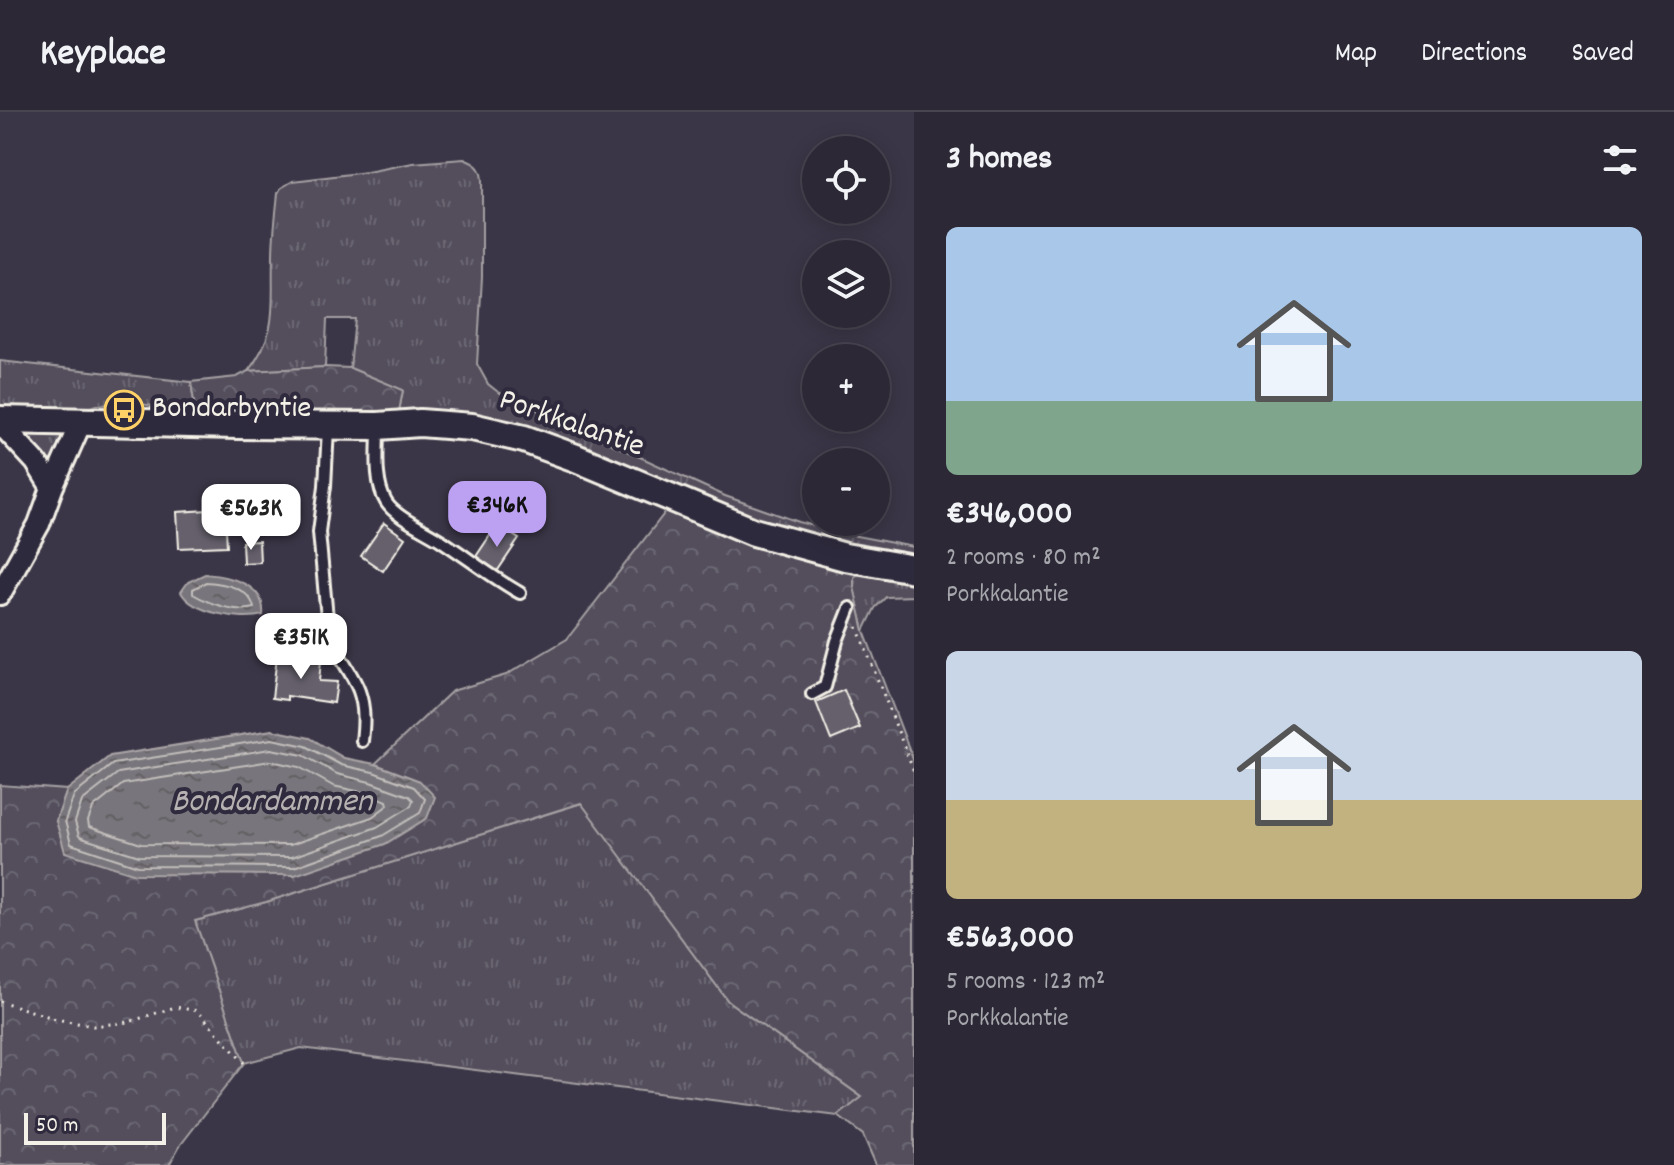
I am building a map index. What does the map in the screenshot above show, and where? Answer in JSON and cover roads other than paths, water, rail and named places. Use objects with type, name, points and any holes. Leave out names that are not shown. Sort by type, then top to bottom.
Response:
[{"type":"street","name":"Porkkalantie","points":[[0,422],[328,426],[420,423],[472,427],[524,439],[576,458],[754,532],[845,557],[914,569]]},
{"type":"street","points":[[0,422],[36,462],[52,488]]},
{"type":"street","points":[[0,594],[39,524],[81,422]]},
{"type":"lane","points":[[328,426],[319,532],[328,629],[331,643],[359,691],[364,715],[362,741]]},
{"type":"lane","points":[[378,426],[378,473],[387,504],[520,593]]},
{"type":"lane","points":[[812,694],[825,687],[837,641],[850,608]]},
{"type":"water","points":[[205,574],[235,580],[252,589],[259,596],[263,615],[230,616],[195,605],[181,592],[188,582]]},
{"type":"water","name":"Bondardammen","points":[[272,730],[310,738],[344,758],[375,764],[420,781],[435,797],[427,818],[385,844],[295,875],[136,874],[65,852],[56,821],[67,790],[110,756]]},
{"type":"place","name":"Bondarbyntie","points":[[124,410]]}]
